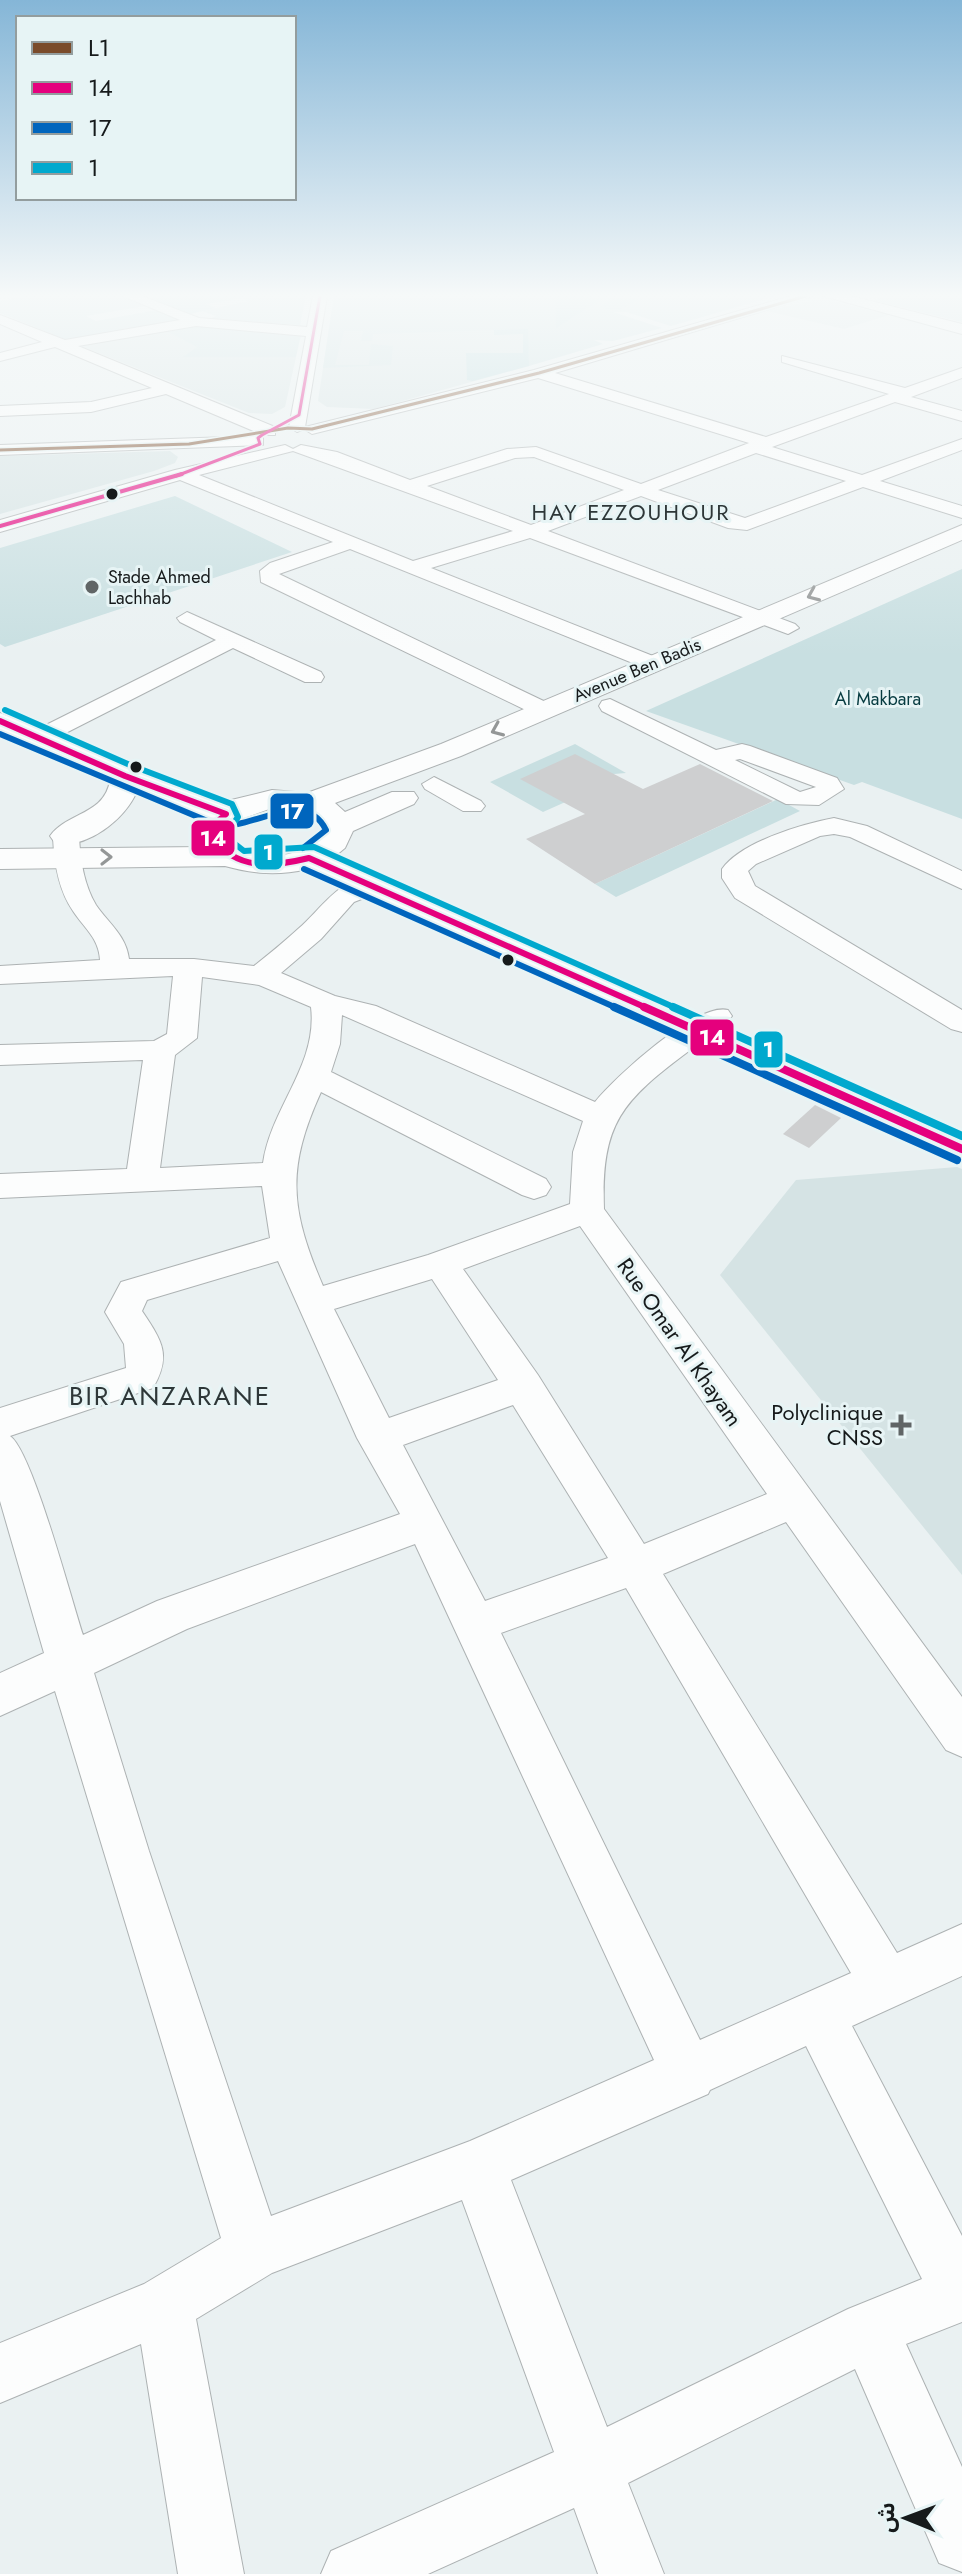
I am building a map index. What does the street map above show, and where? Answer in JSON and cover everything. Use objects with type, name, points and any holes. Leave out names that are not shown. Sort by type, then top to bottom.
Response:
[{"type":"main road","name":"Avenue Ben Badis","points":[[66,846],[229,856],[267,865],[326,843],[434,784],[463,758],[544,710],[962,532]]},
{"type":"main road","name":"Avenue Ben Badis","points":[[310,802],[463,758],[610,706],[962,551]]},
{"type":"main road","points":[[0,721],[221,818]]},
{"type":"main road","points":[[0,840],[66,846],[120,797],[125,776]]},
{"type":"main road","points":[[0,859],[182,828],[221,818],[247,804],[272,799],[310,802],[334,816],[326,843]]},
{"type":"main road","points":[[221,818],[212,837],[215,844],[229,856]]},
{"type":"main road","points":[[326,843],[372,885],[707,1023]]},
{"type":"main road","points":[[326,843],[957,1138]]},
{"type":"street","points":[[243,416],[408,486],[788,628]]},
{"type":"street","points":[[293,450],[296,416]]},
{"type":"street","points":[[0,526],[181,474],[292,435],[367,416]]},
{"type":"street","points":[[672,416],[863,482],[962,512]]},
{"type":"street","points":[[410,568],[532,531],[841,416]]},
{"type":"street","points":[[0,450],[214,442],[292,435]]},
{"type":"street","points":[[292,435],[293,450]]},
{"type":"street","points":[[408,486],[513,453],[530,452],[741,525],[769,518],[962,444]]},
{"type":"street","points":[[181,474],[293,450]]},
{"type":"street","points":[[181,474],[650,663]]},
{"type":"street","points":[[349,543],[277,567],[270,571],[268,578],[544,710]]},
{"type":"street","points":[[187,618],[313,677]]},
{"type":"street","points":[[40,737],[232,640]]},
{"type":"street","points":[[610,706],[716,757]]},
{"type":"street","points":[[434,784],[472,806]]},
{"type":"street","points":[[962,881],[858,831],[834,826],[813,830],[747,858],[735,869],[735,878],[745,892],[962,1023]]},
{"type":"street","points":[[66,846],[80,901],[110,935],[115,950],[115,969]]},
{"type":"street","points":[[259,976],[311,933],[344,896],[372,885]]},
{"type":"street","points":[[0,975],[115,969],[259,976],[325,1002],[365,1012],[601,1117]]},
{"type":"street","points":[[0,1055],[160,1050],[182,1038],[188,971]]},
{"type":"street","points":[[325,1002],[330,1020],[328,1039],[294,1114],[278,1174],[288,1245],[377,1438],[426,1522],[689,2075]]},
{"type":"street","points":[[313,1302],[440,1264],[587,1211],[590,1146],[601,1117],[617,1097],[707,1023]]},
{"type":"street","points":[[142,1180],[160,1050]]},
{"type":"street","points":[[312,1075],[534,1187]]},
{"type":"street","points":[[0,1186],[278,1174]]},
{"type":"street","name":"Rue Omar Al Khayam","points":[[587,1211],[962,1735]]},
{"type":"street","points":[[0,1424],[140,1378],[148,1368],[149,1355],[123,1312],[126,1300],[134,1291],[288,1245]]},
{"type":"street","points":[[440,1264],[524,1386],[636,1566],[885,1982]]},
{"type":"street","points":[[377,1438],[524,1386]]},
{"type":"street","points":[[0,1449],[22,1505],[67,1665],[254,2251]]},
{"type":"street","points":[[474,1624],[636,1566],[793,1501]]},
{"type":"street","points":[[0,1695],[172,1615],[426,1522]]},
{"type":"street","points":[[0,2373],[164,2305],[254,2251],[478,2166],[689,2075],[885,1982],[962,1950]]},
{"type":"street","points":[[354,2574],[593,2467],[869,2330],[961,2292],[818,2014]]},
{"type":"street","points":[[478,2166],[631,2574]]},
{"type":"street","points":[[164,2305],[211,2574]]},
{"type":"street","points":[[869,2330],[962,2540]]},
{"type":"shaded area","points":[[170,451],[178,457],[175,463],[154,471],[0,514],[0,456]]},
{"type":"shaded area","name":"Polyclinique CNSS","points":[[962,1169],[962,1575],[720,1275],[796,1180]]},
{"type":"green space","name":"Stade Ahmed Lachhab","points":[[175,496],[292,552],[5,647],[0,644],[0,548]]},
{"type":"green space","name":"Al Makbara","points":[[962,569],[962,819],[862,782],[854,785],[646,711]]},
{"type":"green space","points":[[575,744],[626,773],[614,774],[595,784],[599,787],[543,812],[490,782]]},
{"type":"green space","points":[[778,799],[800,811],[616,897],[595,884]]},
{"type":"building","points":[[575,754],[643,789],[700,764],[773,801],[595,884],[526,839],[585,814],[520,779]]},
{"type":"building","points":[[815,1105],[841,1118],[809,1148],[783,1134]]},
{"type":"transit line","name":"14","points":[[0,526],[181,474],[260,444],[258,438],[297,416]]},
{"type":"transit line","name":"L1","points":[[0,450],[189,444],[288,428],[312,429],[364,416]]},
{"type":"transit line","name":"1","points":[[5,710],[130,765],[232,804],[238,817],[225,836],[244,851],[314,847],[962,1136]]},
{"type":"transit line","name":"14","points":[[0,721],[125,776],[226,814],[217,822],[212,837],[231,857],[243,862],[269,865],[309,858],[962,1149]]},
{"type":"transit line","name":"17","points":[[0,734],[217,825],[237,824],[281,812],[310,812],[320,818],[326,830],[303,848]]},
{"type":"transit line","name":"17","points":[[304,869],[957,1160]]},
{"type":"place","name":"Stade Ahmed Lachhab","points":[[92,587]]},
{"type":"place","name":"Polyclinique CNSS","points":[[901,1425]]},
{"type":"district","name":"HAY EZZOUHOUR","points":[[631,512]]},
{"type":"district","name":"BIR ANZARANE","points":[[170,1396]]}]
